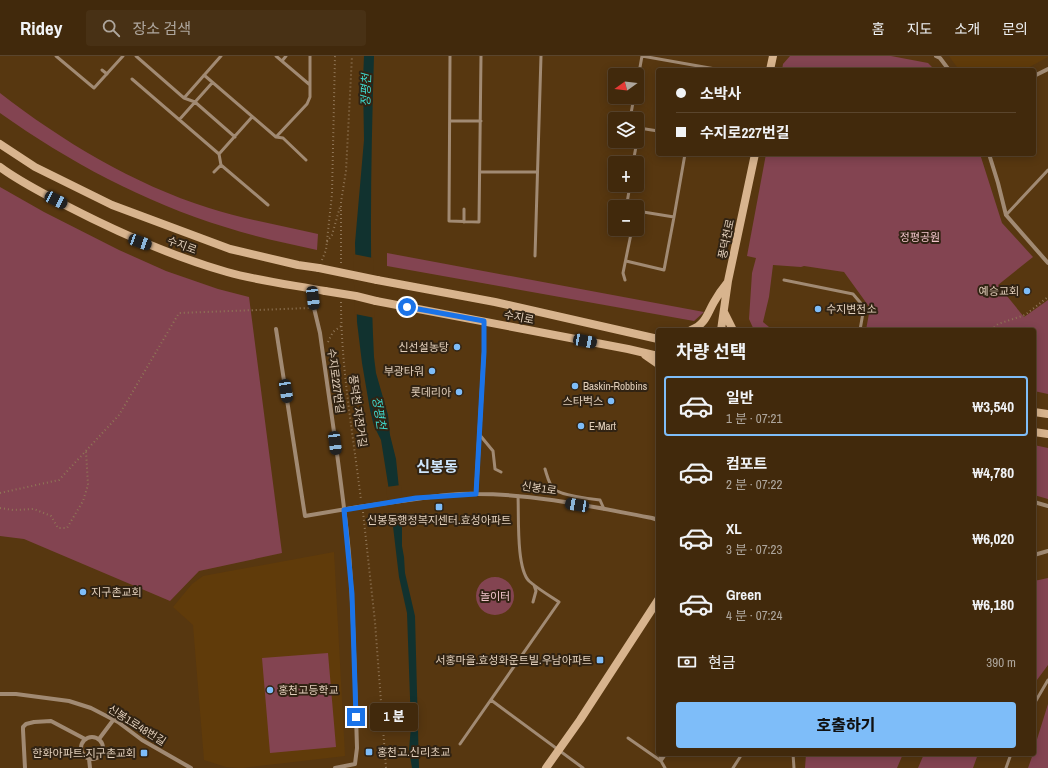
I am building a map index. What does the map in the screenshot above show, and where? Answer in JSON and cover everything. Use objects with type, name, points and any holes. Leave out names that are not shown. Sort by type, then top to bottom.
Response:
[{"type":"main road","points":[[770,68],[773,56]]},
{"type":"main road","name":"수지로","points":[[0,144],[35,167],[112,206],[230,249],[298,265],[495,302],[656,338]]},
{"type":"main road","name":"풍덕천로","points":[[721,328],[728,281],[755,156]]},
{"type":"main road","name":"수지로","points":[[0,167],[45,194],[140,242],[228,272],[656,356]]},
{"type":"main road","points":[[697,328],[706,319],[715,301],[728,281]]},
{"type":"main road","points":[[724,312],[731,328]]},
{"type":"main road","points":[[641,352],[656,363]]},
{"type":"main road","points":[[1036,412],[1048,414]]},
{"type":"main road","points":[[1036,432],[1048,434]]},
{"type":"main road","points":[[546,768],[560,750],[656,603]]},
{"type":"street","points":[[936,56],[940,58],[948,68]]},
{"type":"street","points":[[1036,75],[1048,69]]},
{"type":"street","points":[[990,156],[1006,215],[1048,263]]},
{"type":"street","name":"수지로227번길","points":[[312,288],[314,308],[320,333],[344,510],[353,619],[357,748],[355,764],[335,768]]},
{"type":"street","points":[[476,494],[484,352],[484,321]]},
{"type":"street","points":[[276,329],[305,516],[344,510]]},
{"type":"street","name":"신봉1로","points":[[344,510],[416,498],[476,494],[518,496],[604,509],[656,520]]},
{"type":"street","points":[[1036,503],[1048,506]]},
{"type":"street","points":[[1036,554],[1048,551]]},
{"type":"street","name":"신봉1로48번길","points":[[0,694],[16,694],[69,701],[91,708],[114,720],[142,740],[191,768]]},
{"type":"street","points":[[26,768],[23,727],[26,724],[51,720],[85,739]]},
{"type":"street","points":[[98,739],[114,720]]},
{"type":"street","points":[[92,737],[98,739],[102,746],[101,753],[96,758],[89,759],[83,755],[81,752],[81,745],[85,739],[92,737]]},
{"type":"street","points":[[89,759],[90,768]]},
{"type":"lane","points":[[56,56],[94,88],[123,56]]},
{"type":"lane","points":[[136,56],[184,98],[195,102],[235,137]]},
{"type":"lane","points":[[184,98],[221,56]]},
{"type":"lane","points":[[276,56],[310,85]]},
{"type":"lane","points":[[282,61],[286,56]]},
{"type":"lane","points":[[276,138],[306,104],[310,97],[310,56]]},
{"type":"lane","points":[[450,56],[449,222],[479,222],[481,56]]},
{"type":"lane","points":[[535,256],[541,56]]},
{"type":"lane","points":[[640,68],[642,56],[696,68]]},
{"type":"lane","points":[[102,70],[107,74]]},
{"type":"lane","points":[[204,75],[276,138],[283,138],[306,160]]},
{"type":"lane","points":[[132,79],[219,154],[221,165],[268,205]]},
{"type":"lane","points":[[179,120],[212,83]]},
{"type":"lane","points":[[219,154],[252,117]]},
{"type":"lane","points":[[450,122],[481,121]]},
{"type":"lane","points":[[644,128],[656,131]]},
{"type":"lane","points":[[626,261],[664,270],[685,156]]},
{"type":"lane","points":[[214,172],[221,165]]},
{"type":"lane","points":[[480,172],[537,172]]},
{"type":"lane","points":[[1006,215],[1047,172]]},
{"type":"lane","points":[[464,209],[464,222]]},
{"type":"lane","points":[[644,212],[674,217]]},
{"type":"lane","points":[[625,280],[623,273],[631,236]]},
{"type":"lane","points":[[784,280],[853,294],[864,307],[860,328]]},
{"type":"lane","points":[[479,434],[493,451],[495,469],[501,472]]},
{"type":"lane","points":[[545,469],[554,490],[562,493],[600,500],[604,509]]},
{"type":"lane","points":[[460,744],[559,602],[534,585],[526,577],[520,562],[518,496]]},
{"type":"lane","points":[[533,602],[536,591],[534,585]]},
{"type":"lane","points":[[1036,701],[1048,680]]},
{"type":"lane","points":[[491,700],[583,768]]},
{"type":"lane","points":[[628,738],[661,761],[666,768]]},
{"type":"lane","points":[[660,756],[661,761]]},
{"type":"lane","points":[[661,761],[665,756]]},
{"type":"lane","points":[[733,768],[741,756]]},
{"type":"lane","points":[[793,756],[794,768]]},
{"type":"lane","points":[[1006,768],[1010,756]]},
{"type":"path","points":[[319,268],[326,250],[332,194],[335,56]]},
{"type":"path","points":[[326,243],[332,235],[341,202],[346,170],[352,57]]},
{"type":"path","points":[[341,202],[341,267]]},
{"type":"path","name":"풍덕천 자전거길","points":[[341,296],[341,337],[344,370],[361,502]]},
{"type":"path","points":[[993,328],[998,324],[1025,315],[1048,297]]},
{"type":"path","points":[[0,493],[59,480],[119,415],[179,313],[314,308]]},
{"type":"path","points":[[0,508],[13,510],[34,509],[51,516],[58,528],[67,528],[83,501],[88,485],[86,450]]},
{"type":"path","points":[[362,510],[375,622],[386,768]]},
{"type":"shaded area","points":[[949,56],[1048,56],[1028,68],[958,68]]},
{"type":"shaded area","name":"홍천고등학교","points":[[334,552],[345,756],[242,768],[226,767],[204,760],[193,625],[173,607],[192,584],[203,576]]},
{"type":"green space","points":[[790,56],[891,56],[928,63],[933,68],[782,68],[783,64]]},
{"type":"green space","points":[[0,93],[48,128],[99,160],[126,174],[153,187],[209,208],[249,219],[318,234],[317,250],[271,240],[225,227],[165,206],[136,193],[80,164],[26,131],[0,113]]},
{"type":"green space","name":"정평공원","points":[[766,156],[981,156],[1002,223],[1033,257],[998,285],[1024,317],[1048,300],[1048,394],[1036,391],[1036,328],[866,328],[870,308],[844,272],[804,266],[773,265],[769,297],[763,322],[769,327],[776,328],[753,328],[749,319],[752,273],[756,258],[747,256]]},
{"type":"green space","points":[[0,187],[44,212],[119,250],[166,271],[218,289],[249,297],[282,553],[199,571],[170,601],[24,539],[0,536]]},
{"type":"green space","points":[[387,253],[704,312],[694,321],[387,266]]},
{"type":"green space","points":[[1036,445],[1048,448],[1048,499],[1036,496]]},
{"type":"green space","name":"놀이터","points":[[491,577],[499,577],[509,582],[513,589],[513,603],[509,610],[499,615],[491,615],[481,610],[479,607],[476,600],[476,592],[481,582],[484,580]]},
{"type":"green space","points":[[1048,578],[1048,665],[1036,681],[1036,581]]},
{"type":"green space","points":[[328,653],[336,747],[270,753],[262,658]]},
{"type":"green space","points":[[1048,704],[1048,768],[1028,768],[1032,756],[1036,756],[1036,743]]},
{"type":"green space","points":[[806,756],[902,756],[897,768],[805,768]]},
{"type":"green space","points":[[923,756],[977,756],[973,768],[918,768]]},
{"type":"water","name":"정평천","points":[[364,56],[374,56],[371,282],[374,357],[376,373],[388,415],[390,435],[396,459],[402,518],[402,546],[405,573],[415,616],[419,768],[412,768],[409,750],[411,726],[407,613],[399,577],[388,484],[381,440],[374,426],[370,410],[357,322],[355,243],[364,140]]},
{"type":"pier","points":[[353,254],[373,258],[375,318],[355,314]]},
{"type":"pier","points":[[401,485],[404,513],[389,515],[386,487]]},
{"type":"place","name":"예승교회","points":[[1027,291]]},
{"type":"place","name":"수지변전소","points":[[818,309]]},
{"type":"place","name":"신선설농탕","points":[[457,347]]},
{"type":"place","name":"부광타워","points":[[432,371]]},
{"type":"place","name":"Baskin-Robbins","points":[[575,386]]},
{"type":"place","name":"롯데리아","points":[[459,392]]},
{"type":"place","name":"스타벅스","points":[[611,401]]},
{"type":"place","name":"E-Mart","points":[[581,426]]},
{"type":"place","name":"신봉동행정복지센터.효성아파트","points":[[439,507]]},
{"type":"place","name":"지구촌교회","points":[[83,592]]},
{"type":"place","name":"서홍마을.효성화운트빌.우남아파트","points":[[600,660]]},
{"type":"place","name":"홍천고등학교","points":[[270,690]]},
{"type":"place","name":"홍천고.신리초교","points":[[369,752]]},
{"type":"place","name":"한화아파트.지구촌교회","points":[[144,753]]},
{"type":"district","name":"신봉동","points":[[437,466]]},
{"type":"route","points":[[356,717],[352,594],[344,510],[416,498],[476,494],[484,352],[484,321],[407,307]]}]
